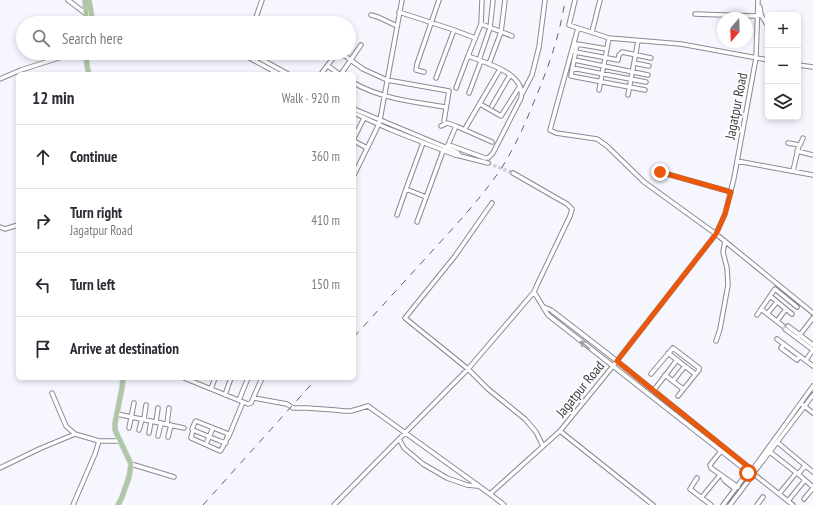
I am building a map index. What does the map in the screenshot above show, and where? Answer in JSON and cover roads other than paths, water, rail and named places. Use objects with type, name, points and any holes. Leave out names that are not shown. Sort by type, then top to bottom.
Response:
[{"type":"main road","points":[[85,0],[86,14]]},
{"type":"main road","points":[[89,0],[92,16]]},
{"type":"main road","points":[[87,60],[88,72]]},
{"type":"main road","points":[[118,505],[129,477],[131,464],[115,430],[123,380]]},
{"type":"street","points":[[68,0],[89,16]]},
{"type":"street","points":[[256,16],[262,0]]},
{"type":"street","points":[[356,171],[379,124],[402,0]]},
{"type":"street","points":[[424,72],[416,70],[417,64],[439,0]]},
{"type":"street","points":[[456,88],[481,24],[482,0]]},
{"type":"street","points":[[469,93],[490,28],[493,0]]},
{"type":"street","points":[[490,64],[501,32],[505,0]]},
{"type":"street","points":[[356,114],[423,142],[488,158],[493,153],[532,75],[539,47],[545,0]]},
{"type":"street","points":[[575,0],[569,25],[609,38],[681,44],[765,60]]},
{"type":"street","points":[[592,32],[600,0]]},
{"type":"street","name":"Jagatpur Road","points":[[490,494],[560,431],[617,361],[716,234],[725,214],[731,192],[756,58],[760,15],[758,0]]},
{"type":"street","points":[[399,12],[475,38]]},
{"type":"street","points":[[694,14],[760,15]]},
{"type":"street","points":[[371,15],[397,26]]},
{"type":"street","name":"Jagatpur Road","points":[[760,15],[765,22]]},
{"type":"street","points":[[481,24],[512,36]]},
{"type":"street","points":[[578,28],[550,130],[556,133],[597,139],[612,150],[644,182],[716,234],[813,313]]},
{"type":"street","points":[[436,78],[454,30]]},
{"type":"street","points":[[599,90],[609,38]]},
{"type":"street","points":[[628,95],[638,40]]},
{"type":"street","points":[[607,49],[577,44],[571,76],[645,90]]},
{"type":"street","points":[[356,52],[361,45]]},
{"type":"street","points":[[575,52],[618,60],[620,53],[651,58]]},
{"type":"street","points":[[468,56],[490,64],[517,80],[522,95]]},
{"type":"street","points":[[16,72],[52,60]]},
{"type":"street","points":[[256,60],[279,72]]},
{"type":"street","points":[[261,60],[279,72]]},
{"type":"street","points":[[322,72],[332,60]]},
{"type":"street","points":[[342,72],[351,60],[363,69],[387,80],[448,91],[444,121]]},
{"type":"street","points":[[574,60],[648,75]]},
{"type":"street","points":[[634,63],[649,66]]},
{"type":"street","points":[[801,65],[813,67]]},
{"type":"street","points":[[328,66],[337,72]]},
{"type":"street","points":[[572,68],[646,82]]},
{"type":"street","points":[[466,127],[500,69]]},
{"type":"street","points":[[0,79],[16,72]]},
{"type":"street","points":[[492,106],[510,75]]},
{"type":"street","points":[[356,84],[384,96],[446,107]]},
{"type":"street","points":[[501,116],[520,86]]},
{"type":"street","points":[[480,104],[509,120]]},
{"type":"street","points":[[356,110],[457,152],[460,156],[488,163]]},
{"type":"street","points":[[356,135],[364,118]]},
{"type":"street","points":[[441,126],[447,123],[492,142]]},
{"type":"street","points":[[417,222],[445,148],[456,126]]},
{"type":"street","points":[[793,171],[797,151],[803,138]]},
{"type":"street","points":[[356,140],[367,148]]},
{"type":"street","points":[[397,215],[423,142]]},
{"type":"street","points":[[788,143],[799,145]]},
{"type":"street","points":[[797,151],[813,154]]},
{"type":"street","points":[[737,161],[813,175]]},
{"type":"street","points":[[660,172],[731,192]]},
{"type":"street","points":[[334,505],[468,369],[534,292],[572,209],[567,204],[513,173]]},
{"type":"street","points":[[406,190],[426,197]]},
{"type":"street","points":[[492,203],[455,256],[405,318],[468,369],[525,419],[536,432],[543,446]]},
{"type":"street","points":[[0,227],[4,229],[16,226]]},
{"type":"street","points":[[716,340],[720,329],[728,285],[727,268],[723,252],[725,241]]},
{"type":"street","points":[[757,315],[775,289],[798,307]]},
{"type":"street","points":[[534,292],[548,315],[721,451],[752,472]]},
{"type":"street","points":[[782,306],[790,294]]},
{"type":"street","points":[[770,296],[792,314]]},
{"type":"street","points":[[768,314],[777,302]]},
{"type":"street","points":[[544,307],[551,310],[654,390],[793,505]]},
{"type":"street","points":[[761,309],[799,337],[813,345]]},
{"type":"street","points":[[777,321],[786,309]]},
{"type":"street","points":[[799,337],[813,318]]},
{"type":"street","points":[[570,332],[574,328]]},
{"type":"street","points":[[799,337],[813,350],[806,360]]},
{"type":"street","points":[[777,339],[813,366]]},
{"type":"street","points":[[652,374],[672,348],[699,368],[678,396]]},
{"type":"street","points":[[668,353],[695,374]]},
{"type":"street","points":[[654,390],[677,360]]},
{"type":"street","points":[[673,381],[685,366]]},
{"type":"street","points":[[665,375],[683,389]]},
{"type":"street","points":[[190,380],[248,404],[250,404],[254,398],[261,380]]},
{"type":"street","points":[[211,389],[214,380]]},
{"type":"street","points":[[225,395],[231,380]]},
{"type":"street","points":[[239,400],[247,380]]},
{"type":"street","points":[[730,505],[813,386]]},
{"type":"street","points":[[52,393],[66,426],[75,434],[98,441],[120,441]]},
{"type":"street","points":[[723,505],[736,488],[770,452],[813,395]]},
{"type":"street","points":[[254,398],[286,404],[293,408],[351,411],[368,406],[504,505]]},
{"type":"street","points":[[129,428],[134,402]]},
{"type":"street","points":[[222,452],[225,443],[228,434],[196,421],[193,426],[191,438],[221,450],[225,443],[243,402]]},
{"type":"street","points":[[801,403],[813,413]]},
{"type":"street","points":[[139,430],[146,405]]},
{"type":"street","points":[[149,433],[158,408]]},
{"type":"street","points":[[168,408],[168,437]]},
{"type":"street","points":[[117,414],[184,428]]},
{"type":"street","points":[[158,436],[161,423]]},
{"type":"street","points":[[206,444],[213,428]]},
{"type":"street","points":[[193,430],[225,443]]},
{"type":"street","points":[[560,431],[653,505]]},
{"type":"street","points":[[0,468],[39,449],[75,434]]},
{"type":"street","points":[[399,439],[404,448],[423,464],[447,478],[467,485],[478,486]]},
{"type":"street","points":[[73,505],[95,454],[98,441]]},
{"type":"street","points":[[777,442],[813,472]]},
{"type":"street","points":[[721,451],[710,467],[724,478],[724,481],[736,488]]},
{"type":"street","points":[[770,452],[813,488],[804,499]]},
{"type":"street","points":[[131,464],[174,477]]},
{"type":"street","points":[[779,494],[805,466]]},
{"type":"street","points":[[702,498],[720,475]]},
{"type":"street","points":[[697,478],[690,488],[710,505]]},
{"type":"street","points":[[788,501],[805,480]]},
{"type":"street","points":[[757,505],[763,497]]},
{"type":"tunnel","points":[[488,163],[513,173]]},
{"type":"railway","points":[[356,335],[460,221],[501,169],[530,113],[543,79],[556,40],[565,0]]},
{"type":"railway","points":[[203,505],[315,380]]}]
